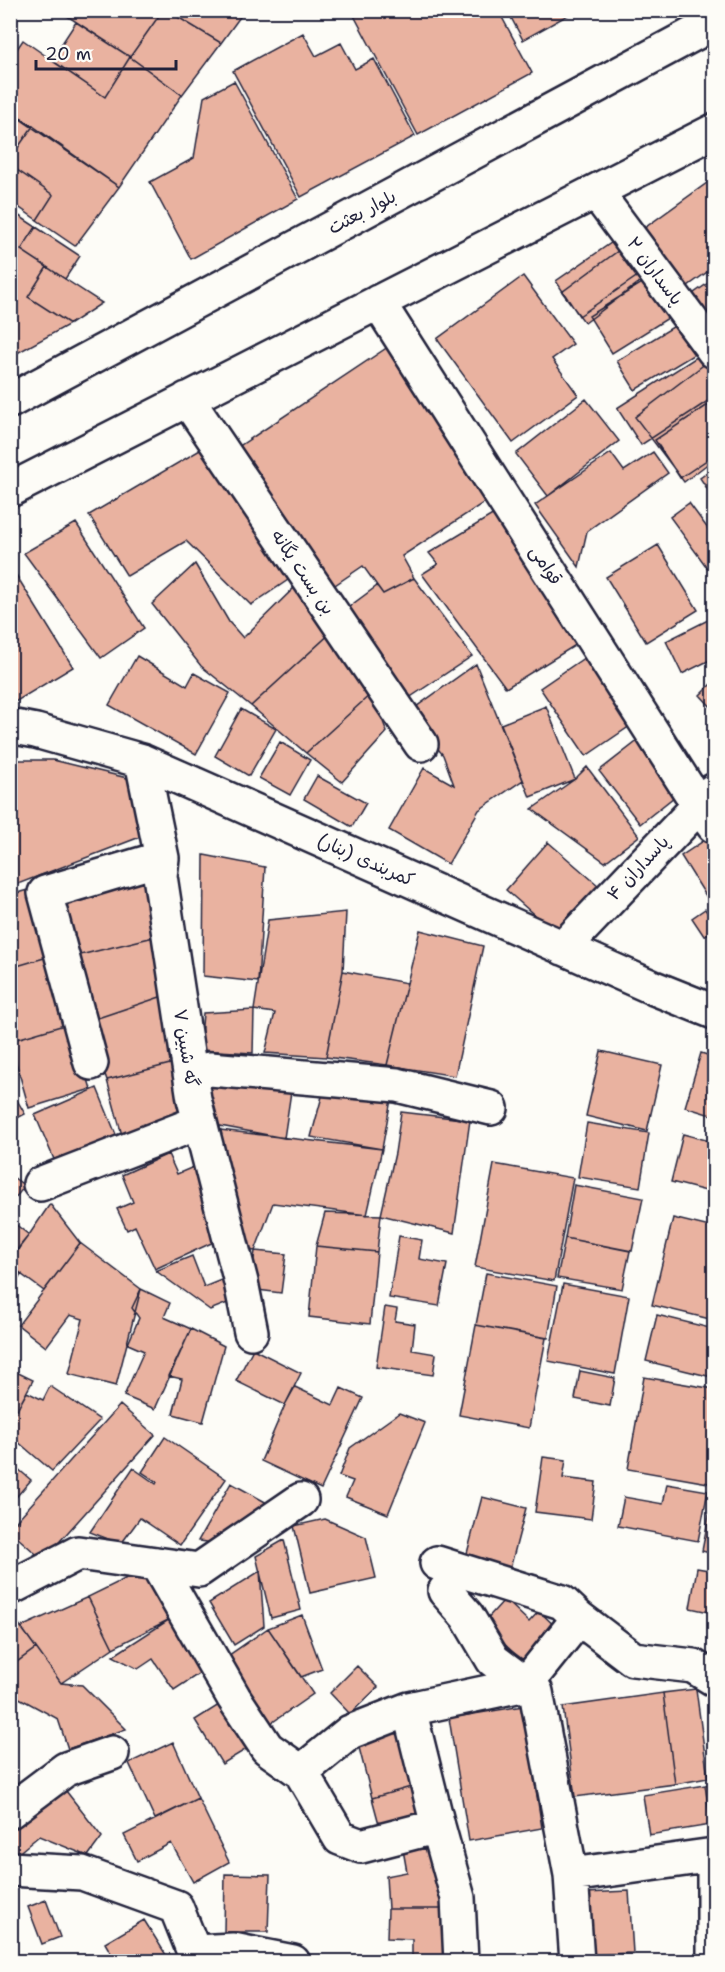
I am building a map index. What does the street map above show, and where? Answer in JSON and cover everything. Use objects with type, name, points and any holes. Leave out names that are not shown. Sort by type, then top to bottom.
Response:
[{"type":"street","points":[[710,10],[714,21]]},
{"type":"street","name":"بلوار بعثت","points":[[10,400],[714,21]]},
{"type":"street","points":[[10,490],[714,131]]},
{"type":"street","name":"پاسداران ۲","points":[[596,192],[714,351]]},
{"type":"street","name":"قوامی","points":[[378,302],[709,806]]},
{"type":"street","name":"بن بست یگانه","points":[[187,399],[421,744]]},
{"type":"street","name":"کمربندی (بنار)","points":[[10,726],[36,731],[142,761],[654,988],[714,1012]]},
{"type":"street","name":"گه شبین ۷","points":[[142,761],[162,858],[160,876],[189,1073],[241,1282],[251,1332]]},
{"type":"street","name":"پاسداران ۴","points":[[563,948],[709,806]]},
{"type":"street","points":[[91,1063],[45,893],[162,858]]},
{"type":"street","points":[[189,1073],[210,1069],[397,1085],[491,1108]]},
{"type":"street","points":[[40,1184],[200,1122]]},
{"type":"street","points":[[10,1588],[78,1553],[199,1570],[301,1500]]},
{"type":"street","points":[[157,1564],[234,1698],[267,1748],[302,1772],[340,1838],[361,1846],[438,1826]]},
{"type":"street","points":[[577,1962],[571,1875],[536,1692],[493,1660],[441,1577],[562,1602],[579,1618],[633,1659],[693,1666],[714,1679]]},
{"type":"street","points":[[302,1772],[350,1732],[409,1709],[526,1684],[579,1618]]},
{"type":"street","points":[[409,1709],[458,1898],[461,1962]]},
{"type":"street","points":[[10,1811],[66,1769],[112,1753]]},
{"type":"street","points":[[571,1875],[714,1855],[714,1962]]},
{"type":"street","points":[[10,1869],[82,1873],[176,1907],[196,1957],[233,1950],[293,1962]]},
{"type":"building","points":[[62,10],[163,10],[130,57],[61,12]]},
{"type":"building","points":[[163,10],[221,43],[182,95],[130,57]]},
{"type":"building","points":[[166,10],[245,10],[221,43]]},
{"type":"building","points":[[351,10],[498,10],[532,73],[418,135]]},
{"type":"building","points":[[507,10],[577,10],[523,40]]},
{"type":"building","points":[[76,22],[130,57],[105,97],[51,60]]},
{"type":"building","points":[[303,33],[316,56],[341,43],[355,69],[374,59],[415,136],[301,197],[233,71]]},
{"type":"building","points":[[23,40],[105,97],[130,57],[182,95],[119,187],[10,112],[10,59]]},
{"type":"building","points":[[234,81],[298,199],[191,259],[150,182],[194,158],[204,97]]},
{"type":"building","points":[[10,111],[33,126],[10,159]]},
{"type":"building","points":[[33,126],[119,187],[75,246],[37,220],[53,195],[10,165],[10,159]]},
{"type":"building","points":[[10,165],[53,195],[37,220],[10,201]]},
{"type":"building","points":[[714,178],[714,267],[681,291],[639,232]]},
{"type":"building","points":[[10,210],[36,227],[21,250],[47,267],[28,297],[70,324],[10,357]]},
{"type":"building","points":[[36,227],[80,256],[65,279],[21,250]]},
{"type":"building","points":[[621,236],[645,271],[579,316],[556,281]]},
{"type":"building","points":[[622,248],[645,278],[585,323],[562,292]]},
{"type":"building","points":[[47,267],[102,303],[70,324],[28,297]]},
{"type":"building","points":[[523,276],[573,344],[552,359],[578,395],[513,443],[437,339]]},
{"type":"building","points":[[650,278],[673,315],[612,353],[589,316]]},
{"type":"building","points":[[714,279],[714,338],[687,298]]},
{"type":"building","points":[[681,322],[698,352],[635,390],[617,361]]},
{"type":"building","points":[[388,347],[494,496],[402,556],[414,578],[383,594],[363,566],[329,589],[238,447]]},
{"type":"building","points":[[706,351],[714,364],[714,397],[641,445],[617,408]]},
{"type":"building","points":[[710,360],[714,366],[714,459],[684,482],[635,417]]},
{"type":"building","points":[[586,399],[619,441],[548,496],[516,454]]},
{"type":"building","points":[[714,401],[714,455],[680,478],[655,440]]},
{"type":"building","points":[[212,443],[263,518],[288,580],[251,605],[186,541],[127,576],[89,515]]},
{"type":"building","points":[[653,452],[668,473],[587,531],[579,567],[535,505],[611,453],[624,471]]},
{"type":"building","points":[[714,468],[714,499],[700,478]]},
{"type":"building","points":[[689,503],[714,537],[714,577],[670,517]]},
{"type":"building","points":[[499,511],[587,638],[506,688],[422,574],[438,564],[429,553]]},
{"type":"building","points":[[76,523],[144,628],[101,658],[24,553]]},
{"type":"building","points":[[658,545],[698,610],[646,642],[606,577]]},
{"type":"building","points":[[195,564],[229,622],[243,638],[297,585],[332,632],[251,706],[201,666],[152,604]]},
{"type":"building","points":[[10,565],[73,667],[10,705]]},
{"type":"building","points":[[414,578],[472,656],[403,702],[342,612],[377,586],[383,594]]},
{"type":"building","points":[[714,617],[714,658],[682,674],[666,641]]},
{"type":"building","points":[[332,632],[372,693],[306,753],[251,706]]},
{"type":"building","points":[[600,647],[646,715],[586,756],[540,688]]},
{"type":"building","points":[[137,656],[187,686],[194,673],[230,693],[196,754],[109,705]]},
{"type":"building","points":[[476,664],[523,780],[479,810],[448,864],[389,830],[424,768],[454,785],[443,755],[409,712]]},
{"type":"building","points":[[714,681],[714,710],[700,695]]},
{"type":"building","points":[[372,693],[387,732],[342,782],[306,753]]},
{"type":"building","points":[[546,706],[575,779],[530,797],[501,724]]},
{"type":"building","points":[[241,709],[276,729],[249,776],[215,756]]},
{"type":"building","points":[[653,729],[689,785],[640,824],[599,771]]},
{"type":"building","points":[[280,742],[310,760],[290,795],[259,778]]},
{"type":"building","points":[[10,760],[53,760],[127,778],[153,832],[10,887]]},
{"type":"building","points":[[587,767],[639,836],[605,862],[532,809],[575,779]]},
{"type":"building","points":[[317,776],[366,803],[352,827],[304,799]]},
{"type":"building","points":[[714,834],[714,902],[711,904],[681,856]]},
{"type":"building","points":[[548,842],[599,886],[556,934],[506,890]]},
{"type":"building","points":[[204,855],[265,867],[258,982],[203,976]]},
{"type":"building","points":[[148,875],[162,935],[68,958],[54,899]]},
{"type":"building","points":[[31,889],[51,956],[10,968],[10,895]]},
{"type":"building","points":[[705,909],[709,915],[714,912],[714,937],[711,932],[704,936],[692,918]]},
{"type":"building","points":[[346,912],[343,971],[326,1057],[265,1053],[275,1013],[254,1010],[268,920]]},
{"type":"building","points":[[420,930],[483,946],[455,1076],[387,1065]]},
{"type":"building","points":[[162,935],[169,994],[86,1022],[68,958]]},
{"type":"building","points":[[51,956],[71,1023],[10,1041],[10,968]]},
{"type":"building","points":[[343,971],[407,983],[387,1065],[326,1057]]},
{"type":"building","points":[[169,994],[178,1062],[107,1080],[86,1022]]},
{"type":"building","points":[[254,1010],[253,1053],[200,1050],[203,1013]]},
{"type":"building","points":[[71,1023],[91,1089],[29,1108],[10,1041]]},
{"type":"building","points":[[601,1051],[662,1065],[647,1131],[586,1116]]},
{"type":"building","points":[[701,1053],[714,1057],[714,1116],[685,1107]]},
{"type":"building","points":[[178,1062],[194,1118],[123,1139],[107,1080]]},
{"type":"building","points":[[206,1075],[292,1085],[284,1138],[215,1125]]},
{"type":"building","points":[[10,1088],[25,1114],[10,1122]]},
{"type":"building","points":[[97,1088],[117,1137],[56,1164],[35,1115]]},
{"type":"building","points":[[324,1089],[392,1094],[382,1149],[311,1137]]},
{"type":"building","points":[[401,1112],[470,1120],[454,1233],[381,1215],[395,1153]]},
{"type":"building","points":[[587,1123],[649,1133],[640,1187],[578,1177]]},
{"type":"building","points":[[220,1130],[382,1149],[367,1215],[273,1203],[255,1251],[240,1249]]},
{"type":"building","points":[[683,1134],[714,1142],[714,1193],[671,1182]]},
{"type":"building","points":[[168,1154],[177,1174],[198,1165],[218,1240],[155,1269],[135,1226],[127,1230],[117,1209],[133,1202],[122,1175]]},
{"type":"building","points":[[494,1164],[573,1178],[554,1281],[475,1267]]},
{"type":"building","points":[[10,1175],[25,1186],[10,1204]]},
{"type":"building","points":[[574,1185],[643,1198],[632,1251],[565,1238]]},
{"type":"building","points":[[50,1204],[80,1243],[44,1291],[10,1266],[10,1258]]},
{"type":"building","points":[[325,1213],[381,1215],[377,1252],[316,1246]]},
{"type":"building","points":[[673,1218],[714,1228],[714,1320],[652,1305]]},
{"type":"building","points":[[10,1220],[29,1235],[13,1256],[10,1255]]},
{"type":"building","points":[[399,1236],[422,1240],[419,1259],[447,1264],[439,1306],[389,1298]]},
{"type":"building","points":[[565,1238],[630,1251],[622,1289],[557,1278]]},
{"type":"building","points":[[80,1243],[141,1289],[116,1386],[69,1374],[83,1319],[70,1315],[46,1347],[18,1325]]},
{"type":"building","points":[[316,1246],[377,1252],[370,1324],[309,1317]]},
{"type":"building","points":[[255,1251],[286,1254],[281,1293],[250,1289]]},
{"type":"building","points":[[192,1256],[204,1287],[231,1276],[240,1298],[210,1310],[156,1271]]},
{"type":"building","points":[[10,1266],[22,1274],[10,1290]]},
{"type":"building","points":[[486,1273],[557,1286],[548,1338],[476,1325]]},
{"type":"building","points":[[563,1284],[629,1296],[615,1374],[548,1361]]},
{"type":"building","points":[[141,1289],[170,1303],[164,1317],[191,1329],[155,1409],[124,1396],[144,1351],[128,1344],[139,1318],[132,1308]]},
{"type":"building","points":[[385,1307],[397,1309],[395,1321],[415,1324],[412,1350],[436,1354],[433,1375],[376,1367]]},
{"type":"building","points":[[657,1315],[714,1329],[712,1377],[646,1361]]},
{"type":"building","points":[[476,1325],[546,1338],[529,1428],[459,1415]]},
{"type":"building","points":[[191,1329],[224,1346],[203,1422],[173,1414],[182,1379],[169,1376]]},
{"type":"building","points":[[253,1349],[301,1373],[285,1405],[236,1381]]},
{"type":"building","points":[[10,1369],[33,1380],[10,1423]]},
{"type":"building","points":[[580,1371],[615,1378],[610,1406],[575,1399]]},
{"type":"building","points":[[644,1377],[714,1389],[714,1484],[628,1469]]},
{"type":"building","points":[[50,1386],[100,1420],[52,1471],[10,1435],[10,1423],[27,1392],[43,1400]]},
{"type":"building","points":[[295,1387],[333,1405],[341,1388],[363,1398],[321,1489],[261,1461]]},
{"type":"building","points":[[120,1405],[155,1435],[43,1560],[10,1531],[10,1528]]},
{"type":"building","points":[[399,1413],[425,1423],[388,1514],[346,1497],[353,1481],[339,1476],[350,1448]]},
{"type":"building","points":[[165,1437],[226,1479],[180,1545],[140,1518],[121,1544],[90,1532],[133,1468],[156,1484],[157,1482],[142,1472]]},
{"type":"building","points":[[543,1457],[566,1460],[563,1478],[596,1482],[591,1519],[535,1512]]},
{"type":"building","points":[[10,1462],[31,1480],[10,1504]]},
{"type":"building","points":[[231,1483],[269,1504],[224,1544],[198,1541]]},
{"type":"building","points":[[667,1484],[708,1491],[698,1541],[618,1526],[624,1497],[663,1504]]},
{"type":"building","points":[[714,1489],[714,1554],[702,1551]]},
{"type":"building","points":[[482,1497],[526,1508],[510,1569],[466,1557]]},
{"type":"building","points":[[325,1519],[366,1537],[376,1578],[310,1593],[294,1526]]},
{"type":"building","points":[[284,1540],[301,1610],[271,1618],[256,1556]]},
{"type":"building","points":[[697,1568],[714,1571],[714,1613],[690,1608]]},
{"type":"building","points":[[145,1569],[170,1619],[113,1648],[88,1597]]},
{"type":"building","points":[[260,1571],[264,1626],[234,1645],[209,1603]]},
{"type":"building","points":[[88,1597],[113,1648],[61,1683],[21,1627]]},
{"type":"building","points":[[505,1599],[529,1622],[539,1611],[559,1630],[525,1664],[483,1623]]},
{"type":"building","points":[[10,1612],[36,1648],[10,1667]]},
{"type":"building","points":[[302,1615],[322,1669],[301,1677],[268,1628]]},
{"type":"building","points":[[170,1619],[203,1671],[174,1690],[153,1659],[138,1669],[113,1656]]},
{"type":"building","points":[[268,1628],[313,1694],[267,1726],[222,1660]]},
{"type":"building","points":[[36,1648],[61,1683],[82,1685],[126,1729],[68,1749],[58,1719],[10,1693],[10,1667]]},
{"type":"building","points":[[357,1666],[378,1687],[350,1714],[330,1693]]},
{"type":"building","points":[[696,1689],[708,1778],[675,1784],[663,1693]]},
{"type":"building","points":[[663,1693],[675,1784],[575,1797],[563,1707]]},
{"type":"building","points":[[222,1703],[250,1747],[222,1764],[195,1720]]},
{"type":"building","points":[[523,1706],[542,1828],[469,1841],[449,1718]]},
{"type":"building","points":[[402,1724],[418,1785],[372,1798],[356,1736]]},
{"type":"building","points":[[709,1733],[714,1733],[714,1783]]},
{"type":"building","points":[[173,1742],[198,1798],[155,1819],[129,1763]]},
{"type":"building","points":[[59,1782],[102,1837],[88,1856],[39,1836],[16,1855],[10,1848],[10,1821]]},
{"type":"building","points":[[714,1783],[714,1824],[711,1825],[705,1785]]},
{"type":"building","points":[[418,1785],[428,1823],[382,1835],[372,1798]]},
{"type":"building","points":[[705,1785],[711,1825],[649,1835],[643,1795]]},
{"type":"building","points":[[198,1798],[229,1862],[193,1882],[171,1843],[137,1861],[124,1835]]},
{"type":"building","points":[[430,1837],[444,1909],[388,1909],[386,1876],[407,1872],[402,1844]]},
{"type":"building","points":[[225,1874],[270,1875],[268,1932],[224,1932]]},
{"type":"building","points":[[629,1891],[633,1953],[588,1955],[585,1893]]},
{"type":"building","points":[[46,1900],[60,1937],[42,1944],[28,1907]]},
{"type":"building","points":[[388,1909],[444,1909],[449,1962],[412,1962],[412,1939],[387,1938]]},
{"type":"building","points":[[144,1920],[168,1958],[163,1962],[116,1962],[105,1943]]}]
